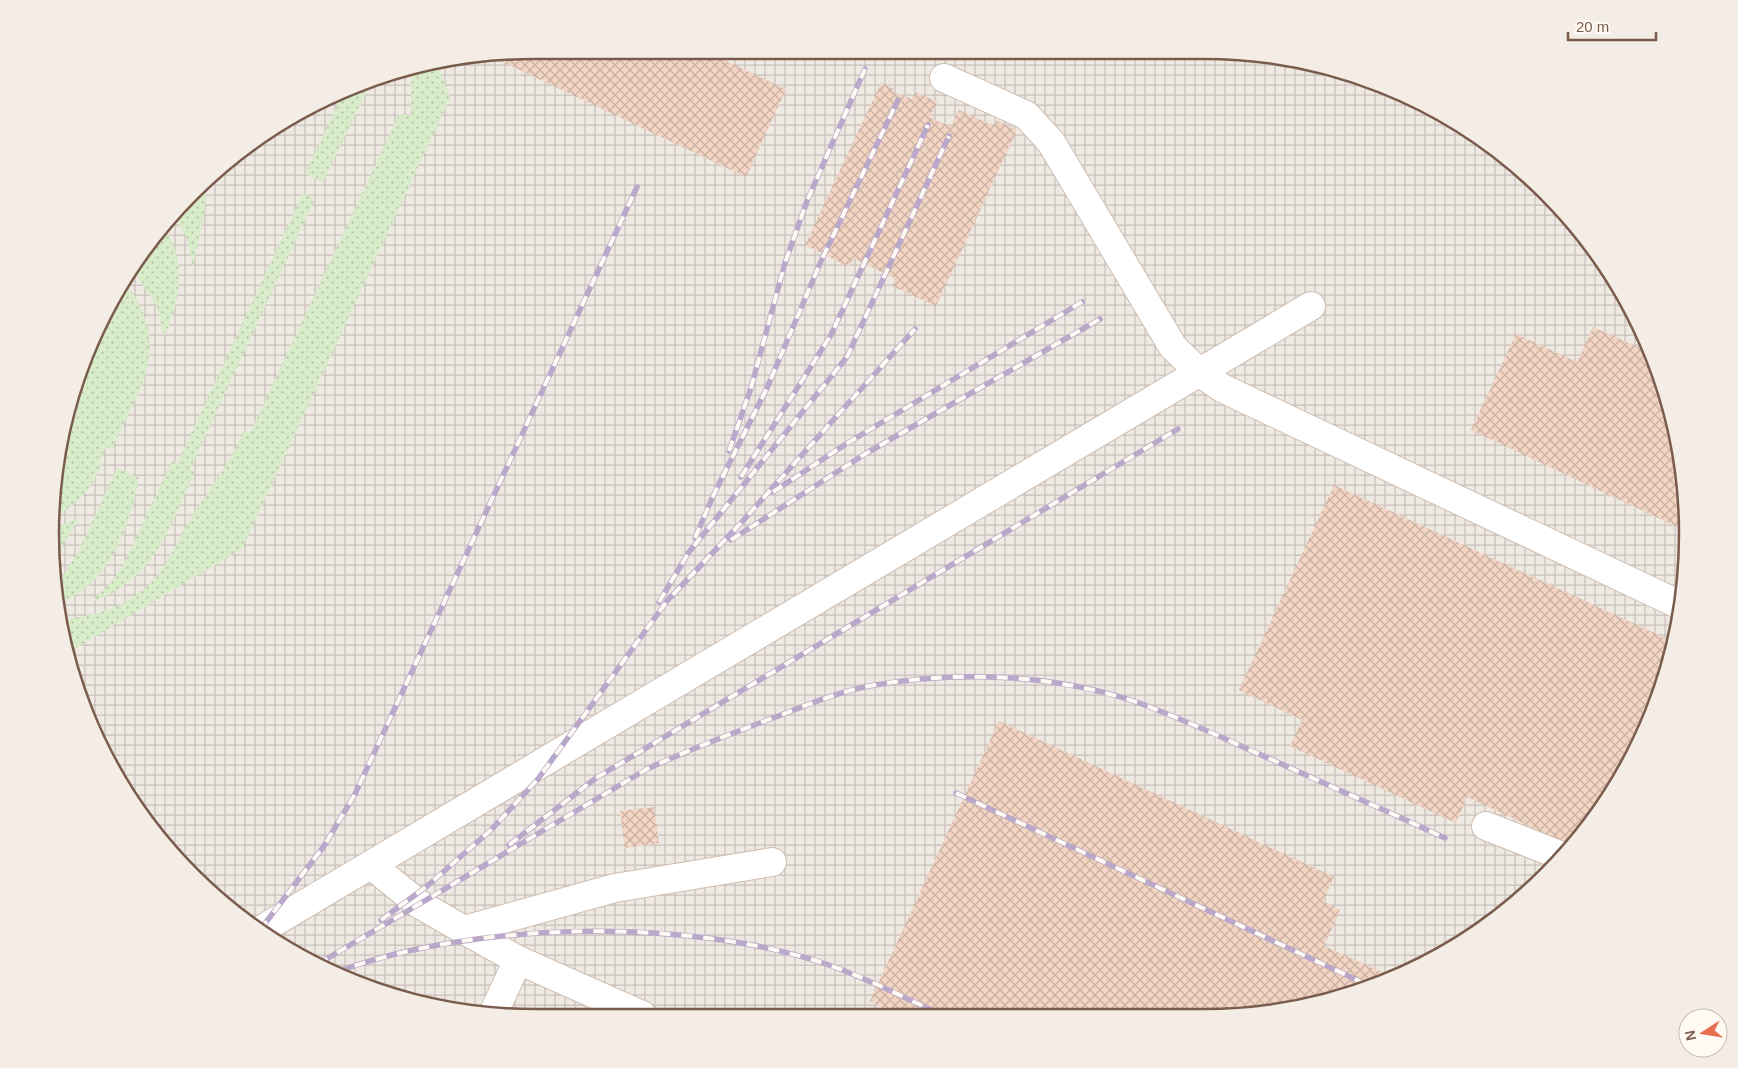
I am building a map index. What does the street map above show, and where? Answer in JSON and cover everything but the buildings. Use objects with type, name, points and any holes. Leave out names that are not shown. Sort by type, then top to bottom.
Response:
[{"type":"lane","points":[[944,78],[1026,115],[1050,142],[1174,347],[1200,373],[1222,388],[1674,602]]},
{"type":"lane","points":[[267,927],[1311,306]]},
{"type":"lane","points":[[1486,826],[1555,853]]},
{"type":"lane","points":[[464,930],[615,888],[772,862]]},
{"type":"lane","points":[[371,865],[419,904],[464,930],[518,960],[628,1009]]},
{"type":"lane","points":[[496,1007],[518,960]]},
{"type":"shaded area","points":[[503,60],[1235,60],[1297,68],[1357,84],[1414,108],[1442,122],[1468,139],[1493,157],[1540,198],[1581,245],[1599,270],[1616,296],[1643,352],[1654,381],[1670,441],[1678,503],[1679,534],[1675,596],[1670,627],[1654,687],[1643,716],[1616,772],[1599,798],[1581,823],[1540,870],[1493,911],[1442,946],[1386,973],[1357,984],[1297,1000],[1266,1005],[1204,1009],[503,1008],[441,1000],[381,984],[324,960],[296,946],[270,929],[245,911],[198,870],[157,823],[122,772],[95,716],[84,687],[68,627],[60,565],[60,503],[63,472],[75,411],[95,352],[122,296],[139,270],[157,245],[198,198],[245,157],[296,122],[352,95],[381,84],[441,68]]},
{"type":"green space","points":[[439,68],[450,98],[242,549],[73,649],[67,619],[93,614],[119,605],[142,590],[153,580],[166,563],[190,519],[226,465],[244,431],[250,433],[399,114],[411,115],[411,75]]},
{"type":"green space","points":[[368,89],[323,182],[305,174],[339,101]]},
{"type":"green space","points":[[206,190],[204,215],[193,267],[187,239],[177,221]]},
{"type":"green space","points":[[303,193],[315,199],[190,469],[195,472],[168,531],[147,565],[133,579],[115,591],[94,601],[113,580],[123,565],[172,461],[177,464]]},
{"type":"green space","points":[[167,233],[177,256],[179,283],[174,310],[164,337],[157,307],[136,274]]},
{"type":"green space","points":[[128,287],[139,304],[147,325],[150,345],[148,365],[133,405],[112,449],[106,447],[99,463],[102,464],[89,489],[77,502],[60,513],[63,472],[75,411],[95,352]]},
{"type":"green space","points":[[117,468],[139,478],[130,515],[115,550],[105,567],[79,593],[64,601],[61,579],[79,550]]},
{"type":"green space","points":[[77,518],[78,521],[60,550],[59,534],[59,526]]},
{"type":"railway","points":[[729,451],[751,388],[785,263],[807,201],[865,69]]},
{"type":"railway","points":[[695,538],[714,494],[767,388],[822,259],[898,100]]},
{"type":"railway","points":[[741,477],[831,335],[928,125]]},
{"type":"railway","points":[[659,602],[689,552],[847,357],[949,136]]},
{"type":"railway","points":[[264,925],[324,846],[355,794],[637,187]]},
{"type":"railway","points":[[773,492],[846,444],[1082,302]]},
{"type":"railway","points":[[731,540],[865,454],[1100,319]]},
{"type":"railway","points":[[381,920],[426,887],[491,830],[538,779],[667,601],[740,524],[915,329]]},
{"type":"railway","points":[[509,845],[596,778],[1178,429]]},
{"type":"railway","points":[[324,960],[647,769],[713,741],[824,699],[869,686],[903,681],[972,677],[1007,678],[1076,686],[1109,694],[1142,704],[1193,724],[1445,838]]},
{"type":"railway","points":[[956,793],[1362,982]]},
{"type":"railway","points":[[345,970],[389,956],[449,943],[513,935],[579,931],[645,932],[709,938],[770,949],[826,964],[871,982],[929,1009]]}]
